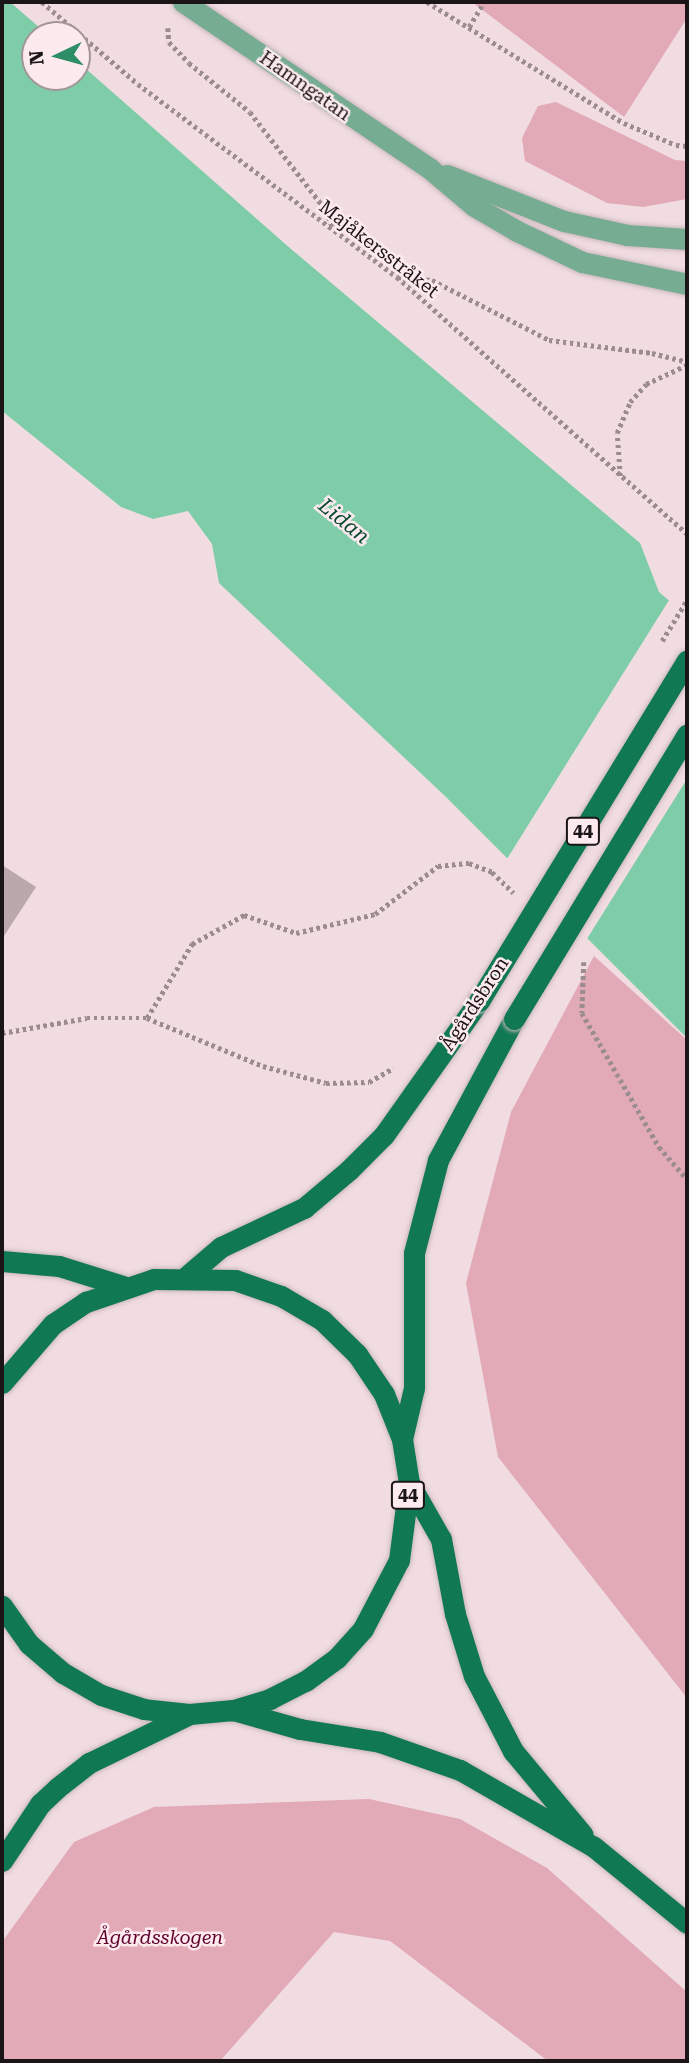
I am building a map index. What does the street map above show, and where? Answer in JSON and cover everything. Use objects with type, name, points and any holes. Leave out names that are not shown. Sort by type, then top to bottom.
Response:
[{"type":"main road","name":"Ågårdsbron","points":[[187,1276],[220,1247],[304,1209],[384,1135],[478,1001],[687,660]]},
{"type":"main road","name":"Ågårdsbron","points":[[402,1439],[414,1388],[414,1253],[438,1160],[514,1019],[687,733]]},
{"type":"main road","points":[[2,1261],[59,1266],[123,1286]]},
{"type":"main road","name":"44","points":[[2,1383],[53,1324],[123,1286],[187,1276],[235,1280],[281,1296],[322,1320],[357,1354],[384,1394],[402,1439],[408,1483],[399,1560],[363,1629],[337,1658],[305,1681],[233,1710],[189,1714],[144,1709],[112,1699],[62,1673],[29,1644],[2,1606]]},
{"type":"main road","name":"44","points":[[408,1483],[441,1539],[454,1614],[474,1676],[513,1751],[594,1847]]},
{"type":"main road","name":"44","points":[[233,1710],[423,1756],[460,1770],[594,1847],[687,1923]]},
{"type":"main road","points":[[2,1861],[40,1804],[57,1788],[89,1763],[189,1714]]},
{"type":"street","name":"Hamngatan","points":[[183,2],[429,168]]},
{"type":"street","points":[[429,168],[564,220],[627,235],[687,239]]},
{"type":"street","points":[[429,168],[474,206],[582,262],[687,284]]},
{"type":"path","name":"Majåkersstråket","points":[[42,2],[138,84],[397,277],[687,534]]},
{"type":"path","points":[[428,2],[624,123],[676,145],[687,146]]},
{"type":"path","points":[[468,27],[484,2]]},
{"type":"path","points":[[168,20],[169,41],[188,63],[250,112],[326,210],[333,230]]},
{"type":"path","points":[[397,277],[432,280],[549,340],[652,353],[687,364]]},
{"type":"path","points":[[620,477],[617,433],[630,402],[646,384],[687,364]]},
{"type":"path","points":[[147,1018],[192,944],[244,915],[296,933],[374,914],[438,866],[470,863],[492,872]]},
{"type":"path","points":[[584,960],[582,1013],[659,1147],[687,1179]]},
{"type":"path","points":[[2,1033],[86,1018],[147,1018],[263,1066],[326,1083],[369,1082]]},
{"type":"green space","points":[[472,2],[687,2],[687,18],[624,117]]},
{"type":"green space","points":[[556,102],[675,160],[687,161],[687,199],[643,207],[607,203],[525,161],[522,138],[538,106]]},
{"type":"green space","points":[[594,956],[687,1040],[687,1698],[498,1457],[466,1283],[511,1112]]},
{"type":"green space","name":"Ågårdsskogen","points":[[369,1799],[460,1819],[547,1868],[687,1992],[687,2061],[548,2061],[390,1941],[334,1932],[220,2061],[2,2061],[2,1942],[74,1842],[154,1807]]},
{"type":"water","name":"Lidan","points":[[2,2],[10,2],[32,21],[21,21],[21,91],[91,91],[91,73],[291,249],[640,543],[659,592],[687,616],[687,1038],[446,797],[219,583],[212,544],[188,511],[153,519],[121,507],[2,411]]},
{"type":"pier","points":[[671,597],[687,611],[687,779],[585,942],[505,862]]},
{"type":"building","points":[[2,865],[36,887],[2,939]]}]
